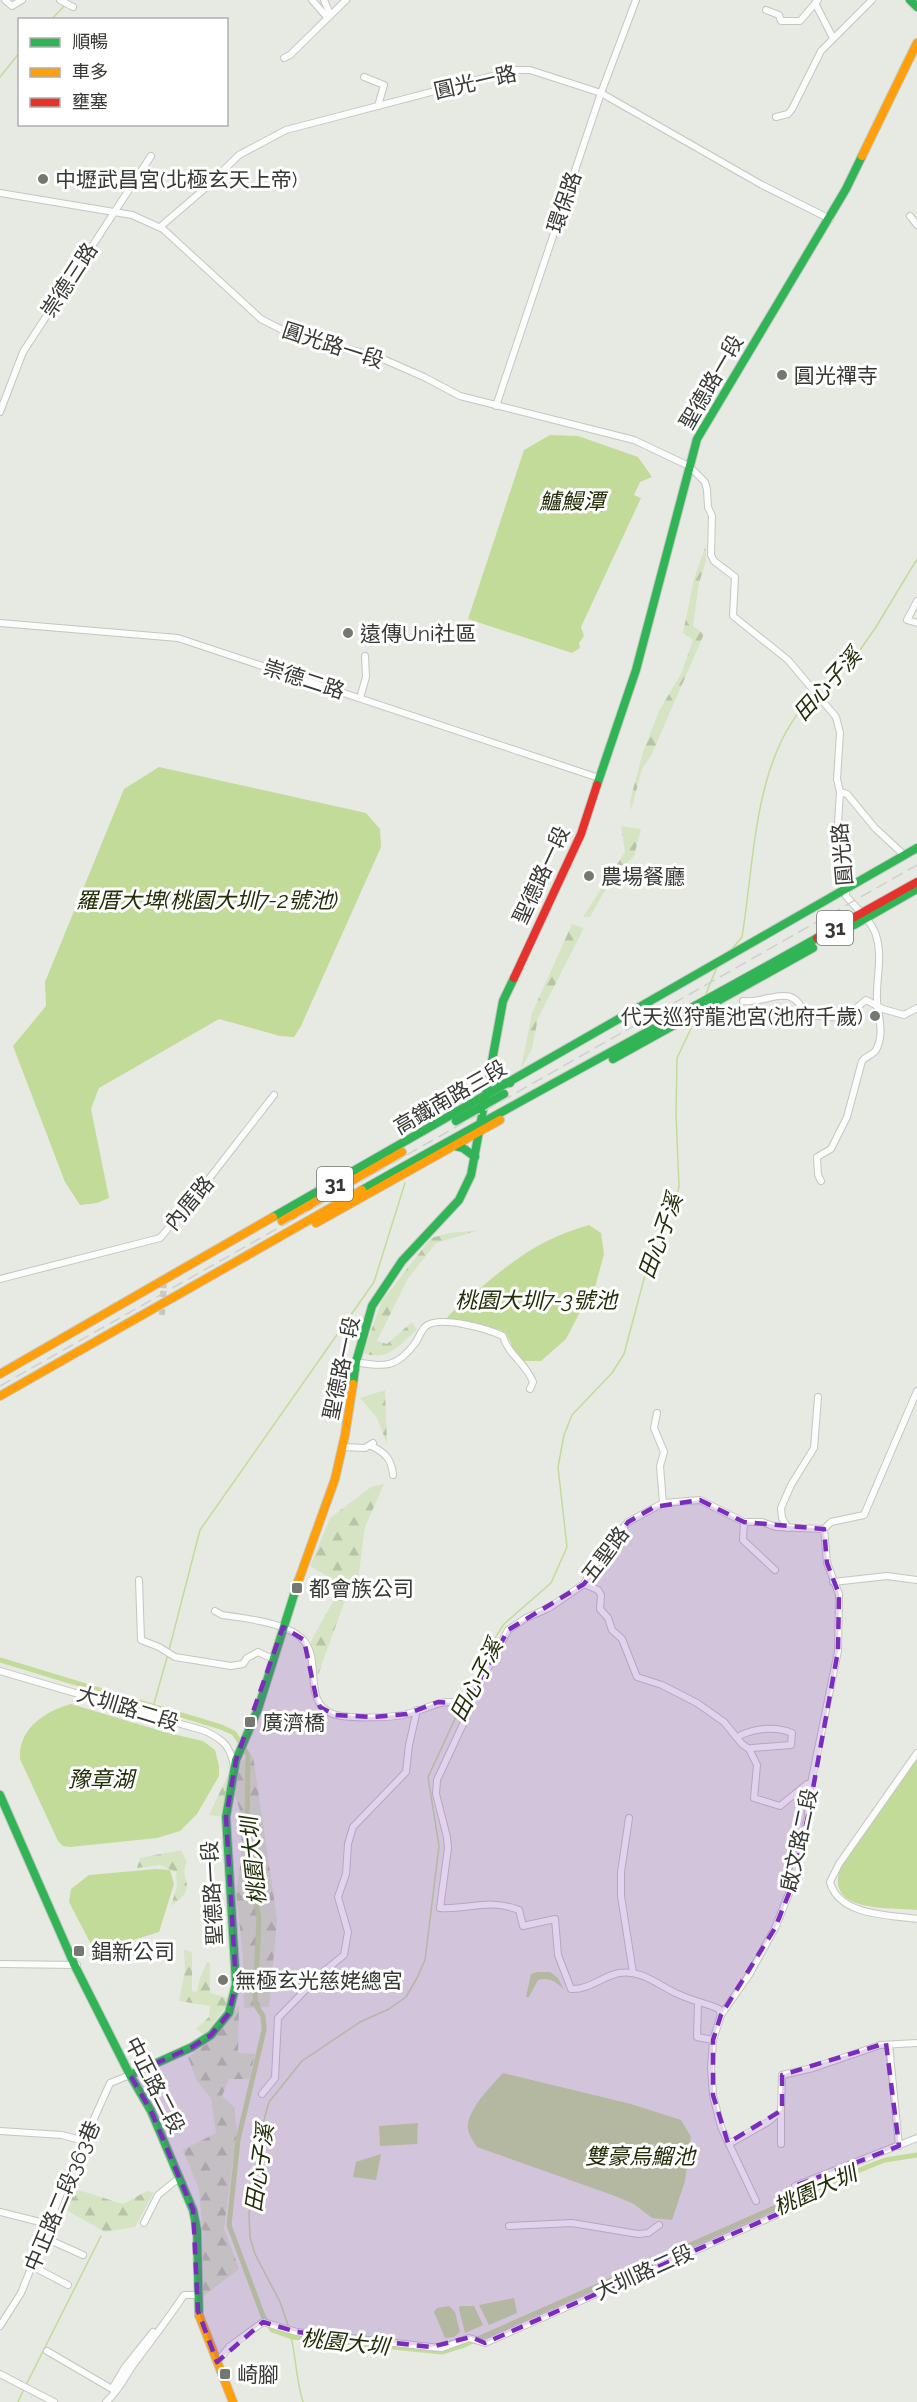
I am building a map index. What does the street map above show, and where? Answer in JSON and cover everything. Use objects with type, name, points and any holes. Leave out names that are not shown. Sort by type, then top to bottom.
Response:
[{"type":"main road","points":[[910,0],[917,7]]},
{"type":"main road","name":"聖德路一段","points":[[130,2075],[192,2047],[211,2035],[229,2013],[236,1984],[226,1817],[236,1760],[249,1734],[328,1498],[343,1447],[356,1362],[372,1306],[402,1261],[464,1193],[471,1176],[489,1100],[491,1071],[503,1001],[581,834],[636,670],[689,466],[701,429],[830,219],[917,43]]},
{"type":"main road","name":"高鐵南路三段","points":[[0,1376],[328,1195],[917,848]]},
{"type":"main road","name":"高鐵南路三段","points":[[845,892],[917,855]]},
{"type":"main road","name":"高鐵南路三段","points":[[0,1396],[466,1132],[481,1127],[658,1032],[863,916],[917,882]]},
{"type":"main road","name":"高鐵南路三段","points":[[863,916],[917,889]]},
{"type":"main road","name":"高鐵南路三段","points":[[0,1376],[300,1203],[489,1100],[510,1083],[626,1015],[668,994]]},
{"type":"main road","name":"高鐵南路三段","points":[[0,1402],[455,1146],[504,1110],[658,1032]]},
{"type":"main road","points":[[491,1071],[493,1078],[502,1084],[510,1083]]},
{"type":"main road","points":[[489,1100],[504,1110]]},
{"type":"main road","points":[[454,1122],[465,1123],[468,1126],[466,1132]]},
{"type":"main road","points":[[455,1146],[463,1148],[475,1157]]},
{"type":"main road","points":[[300,1203],[328,1195]]},
{"type":"main road","name":"中正路二段","points":[[0,1795],[76,1965],[130,2075],[151,2111],[193,2210],[197,2230],[196,2295],[198,2311],[233,2402]]},
{"type":"street","points":[[5,0],[12,6],[22,0]]},
{"type":"street","points":[[312,0],[328,16]]},
{"type":"street","points":[[324,0],[328,16]]},
{"type":"street","points":[[284,58],[290,55],[346,0]]},
{"type":"street","name":"環保路","points":[[496,406],[601,93],[636,0]]},
{"type":"street","points":[[776,117],[788,114],[818,55],[872,0]]},
{"type":"street","points":[[62,2],[73,7]]},
{"type":"street","points":[[766,10],[779,15],[781,21],[800,21],[816,2],[833,38]]},
{"type":"street","name":"圓光一路","points":[[160,226],[202,191],[239,155],[286,130],[515,70],[530,70],[601,93],[762,185],[830,219]]},
{"type":"street","points":[[364,77],[384,85],[378,106]]},
{"type":"street","name":"崇德三路","points":[[0,412],[22,352],[151,156]]},
{"type":"street","name":"圓光路一段","points":[[0,194],[132,214],[160,226],[261,319],[288,334],[375,356],[424,377],[460,396],[634,440],[689,466]]},
{"type":"street","points":[[910,216],[917,225]]},
{"type":"street","name":"圓光路","points":[[689,466],[705,482],[707,489],[708,507],[712,516],[711,555],[714,561],[735,577],[734,616],[788,660],[809,682],[836,717],[840,733],[837,779],[840,792],[838,823],[847,856],[845,892],[876,934],[879,949],[881,1032],[877,1048],[872,1055],[862,1061],[851,1108],[831,1149],[817,1157],[818,1174],[821,1181]]},
{"type":"street","points":[[917,601],[907,620],[917,623]]},
{"type":"street","name":"崇德二路","points":[[0,623],[178,638],[599,778]]},
{"type":"street","points":[[360,698],[366,677],[365,656]]},
{"type":"street","name":"圓光路","points":[[840,792],[847,794],[875,828],[904,855]]},
{"type":"street","points":[[743,1001],[777,996],[790,997],[801,1005],[805,1015],[844,1018],[866,1000],[904,1015],[917,1008]]},
{"type":"street","name":"內厝路","points":[[0,1279],[160,1238],[274,1095]]},
{"type":"street","points":[[356,1362],[377,1366],[398,1362],[406,1355],[426,1326],[436,1322],[454,1322],[503,1336],[516,1360],[529,1370],[533,1382],[530,1389]]},
{"type":"street","points":[[824,1530],[831,1522],[864,1515],[917,1390]]},
{"type":"street","points":[[788,1528],[782,1518],[781,1508],[791,1485],[814,1448],[818,1397]]},
{"type":"street","points":[[657,1413],[654,1428],[664,1452],[660,1466],[663,1503]]},
{"type":"street","points":[[343,1447],[365,1448],[372,1444],[384,1453],[390,1462],[393,1475]]},
{"type":"street","name":"五聖路","points":[[633,1973],[615,1974],[578,1990],[571,1989],[558,1955],[555,1919],[523,1926],[519,1910],[509,1906],[477,1904],[453,1909],[440,1908],[448,1848],[436,1794],[437,1780],[464,1722],[469,1704],[508,1630],[526,1618],[549,1608],[584,1584],[597,1560],[628,1522],[663,1503],[706,1501],[744,1522],[824,1530]]},
{"type":"street","points":[[744,1522],[743,1540],[775,1570]]},
{"type":"street","name":"啟文路二段","points":[[756,2201],[722,2127],[713,2095],[711,2068],[713,2040],[721,2015],[775,1928],[792,1886],[808,1816],[808,1798],[838,1651],[839,1594],[827,1563],[824,1530]]},
{"type":"street","points":[[833,1582],[876,1576],[917,1580]]},
{"type":"street","points":[[139,1580],[141,1640],[168,1653],[231,1666],[243,1664],[247,1658],[258,1652],[273,1659]]},
{"type":"street","points":[[584,1584],[598,1590],[601,1595],[600,1609],[608,1618],[612,1630],[628,1650],[637,1677],[662,1685],[698,1704],[724,1722],[749,1749],[757,1764],[754,1798],[780,1806],[807,1784],[811,1784]]},
{"type":"street","points":[[215,1611],[222,1615],[283,1627],[304,1640],[309,1650],[316,1697],[320,1707],[335,1715],[373,1717],[407,1714],[438,1702],[455,1701],[469,1704]]},
{"type":"street","name":"大圳路二段","points":[[0,1671],[205,1731],[230,1750],[234,1770]]},
{"type":"street","points":[[262,2094],[275,2078],[278,2018],[322,1973],[344,1955],[348,1932],[338,1897],[346,1874],[348,1844],[353,1827],[406,1772],[417,1710]]},
{"type":"street","points":[[741,1735],[750,1731],[779,1728],[792,1733],[791,1745],[752,1748]]},
{"type":"street","points":[[917,1753],[839,1864],[830,1882],[832,1889],[852,1908],[917,1919]]},
{"type":"street","points":[[629,1818],[621,1872],[621,1896],[633,1973],[698,2002],[707,2003],[719,2009],[721,2015]]},
{"type":"street","points":[[0,1964],[76,1965]]},
{"type":"street","points":[[698,2002],[697,2037],[713,2040]]},
{"type":"street","points":[[782,2144],[782,2075],[813,2068],[880,2045],[917,2043]]},
{"type":"street","points":[[889,2045],[899,2146],[917,2138]]},
{"type":"street","name":"中正路二段363巷","points":[[0,2326],[21,2293],[76,2156],[110,2083],[130,2075]]},
{"type":"street","points":[[729,2144],[768,2122],[781,2111]]},
{"type":"street","points":[[0,2131],[62,2135],[84,2141]]},
{"type":"street","name":"大圳路二段","points":[[217,2362],[229,2347],[263,2322],[297,2332],[431,2348],[442,2348],[469,2338],[485,2343],[803,2203],[795,2186],[899,2146]]},
{"type":"street","points":[[144,2223],[159,2195],[179,2178]]},
{"type":"street","points":[[0,2212],[48,2224]]},
{"type":"street","points":[[509,2226],[573,2223],[638,2234],[648,2233],[659,2225]]},
{"type":"street","points":[[43,2237],[83,2255]]},
{"type":"street","points":[[32,2266],[68,2285]]},
{"type":"street","points":[[106,2402],[119,2391],[128,2373],[184,2295],[196,2295]]},
{"type":"street","points":[[47,2351],[112,2389],[125,2367],[153,2332]]},
{"type":"street","points":[[0,2374],[54,2402]]},
{"type":"highlighted area","points":[[700,1500],[744,1522],[824,1529],[827,1563],[839,1594],[838,1651],[808,1816],[792,1886],[775,1928],[721,2015],[713,2040],[713,2095],[728,2143],[782,2110],[782,2075],[886,2043],[899,2146],[795,2186],[803,2203],[485,2343],[471,2337],[431,2347],[297,2332],[263,2322],[217,2362],[198,2311],[193,2210],[151,2111],[130,2075],[192,2047],[211,2035],[229,2013],[236,1984],[226,1817],[236,1760],[283,1627],[304,1640],[320,1707],[335,1715],[373,1717],[407,1714],[438,1702],[468,1704],[508,1630],[584,1584],[628,1522],[654,1507]]},
{"type":"green space","points":[[706,545],[706,561],[699,583],[693,626],[704,634],[651,756],[642,769],[631,811],[630,801],[643,752],[659,711],[681,674],[693,640],[683,633],[694,579]]},
{"type":"green space","points":[[621,826],[641,829],[634,856],[612,878],[590,917],[583,917],[625,852]]},
{"type":"green space","points":[[572,924],[584,928],[538,1018],[532,1049],[521,1069],[532,1013]]},
{"type":"green space","points":[[480,1230],[436,1243],[407,1280],[377,1341],[387,1344],[412,1322],[417,1330],[387,1354],[363,1353],[382,1301],[431,1238],[450,1233]]},
{"type":"green space","points":[[385,1390],[387,1444],[377,1418],[360,1398]]},
{"type":"green space","points":[[384,1484],[365,1527],[357,1588],[344,1603],[318,1675],[310,1643],[342,1585],[310,1566],[330,1518],[371,1487]]},
{"type":"green space","points":[[253,1756],[277,1919],[269,2007],[244,2008],[243,1955],[236,1893],[241,1861],[242,1818],[234,1791],[240,1761]]},
{"type":"green space","points":[[230,1771],[223,1817],[209,1815]]},
{"type":"green space","points":[[181,1850],[187,1862],[185,1874],[187,1888],[180,1899],[171,1906],[177,1886],[176,1872],[160,1865],[137,1868],[140,1858]]},
{"type":"green space","points":[[184,1949],[192,1953],[192,1991],[197,1992],[207,1962],[210,1963],[210,1993],[228,1998],[225,2008],[204,2035],[196,2029],[209,2017],[210,2006],[179,2001],[185,1971]]},
{"type":"green space","points":[[239,2005],[238,2053],[255,2054],[249,2079],[229,2079],[222,2096],[234,2107],[237,2130],[224,2229],[239,2269],[202,2297],[203,2237],[199,2189],[183,2150],[216,2133],[211,2098],[197,2081],[188,2057],[216,2037]]},
{"type":"green space","points":[[72,2188],[123,2204],[147,2191],[154,2192],[135,2227],[105,2232],[64,2209]]},
{"type":"water","name":"鱸鰻潭","points":[[550,435],[578,436],[638,457],[652,477],[640,482],[634,495],[641,498],[581,627],[584,636],[579,643],[580,648],[572,653],[468,619],[524,450]]},
{"type":"water","name":"羅厝大埤(桃園大圳7-2號池)","points":[[159,767],[366,813],[380,829],[381,847],[294,1037],[280,1036],[219,1019],[99,1088],[91,1109],[109,1198],[97,1203],[80,1205],[65,1182],[13,1046],[46,1006],[45,982],[124,789]]},
{"type":"water","name":"桃園大圳7-3號池","points":[[589,1225],[601,1233],[604,1254],[592,1298],[580,1312],[566,1339],[541,1361],[523,1361],[516,1355],[509,1339],[501,1330],[446,1319],[490,1280],[529,1251],[557,1236]]},
{"type":"water","name":"豫章湖","points":[[71,1704],[203,1741],[215,1750],[219,1776],[197,1814],[180,1831],[157,1838],[70,1847],[63,1846],[58,1841],[20,1759],[21,1748],[28,1730],[35,1723],[52,1711]]},
{"type":"water","points":[[917,1759],[917,1910],[875,1907],[849,1900],[841,1892],[838,1881],[841,1866]]},
{"type":"water","points":[[156,1869],[170,1870],[174,1884],[159,1932],[95,1952],[69,1902],[71,1889],[89,1875]]},
{"type":"water","points":[[550,1972],[558,1978],[564,1990],[552,1981],[542,1979],[538,1980],[529,1997],[526,1997],[531,1974]]},
{"type":"water","name":"雙豪烏鰡池","points":[[503,2073],[631,2104],[681,2120],[691,2137],[685,2181],[672,2220],[652,2218],[634,2204],[615,2196],[477,2147],[470,2136],[468,2123],[480,2099]]},
{"type":"water","points":[[418,2123],[417,2144],[380,2146],[379,2126]]},
{"type":"water","points":[[381,2154],[376,2180],[353,2177],[356,2162]]},
{"type":"water","points":[[514,2298],[517,2313],[489,2325],[479,2305]]},
{"type":"water","points":[[449,2306],[455,2312],[460,2332],[454,2337],[445,2338],[434,2312],[437,2308]]},
{"type":"water","points":[[460,2306],[474,2306],[483,2325],[465,2333]]},
{"type":"waterway","points":[[53,18],[65,5]]},
{"type":"waterway","points":[[0,77],[18,54]]},
{"type":"waterway","name":"田心子溪","points":[[818,691],[851,663],[876,627],[917,559]]},
{"type":"waterway","name":"田心子溪","points":[[731,950],[742,937],[754,841],[768,776],[779,746],[794,719],[814,695]]},
{"type":"waterway","name":"田心子溪","points":[[705,996],[717,967]]},
{"type":"waterway","name":"田心子溪","points":[[464,1700],[480,1671],[490,1646],[504,1624],[551,1583],[567,1547],[558,1467],[564,1435],[572,1415],[612,1373],[624,1354],[652,1249],[671,1215],[679,1187],[676,1114],[677,1058],[695,1020]]},
{"type":"waterway","points":[[169,1650],[200,1530],[374,1282],[405,1183]]},
{"type":"waterway","points":[[153,1707],[168,1654]]},
{"type":"waterway","name":"桃園大圳","points":[[0,1660],[221,1727],[234,1733],[248,1755],[247,1829],[250,1872],[259,1918],[255,2004],[263,2016],[264,2030],[238,2140],[229,2225],[263,2316],[272,2330],[292,2337],[442,2352],[464,2345],[867,2167],[885,2160],[917,2155]]},
{"type":"waterway","name":"田心子溪","points":[[289,2328],[280,2302],[255,2254],[250,2237],[249,2214],[262,2127],[269,2102],[302,2061],[360,2022],[389,2009],[406,1997],[417,1978],[425,1960],[439,1846],[428,1777],[462,1704]]},
{"type":"waterway","points":[[26,2385],[101,2236]]},
{"type":"waterway","name":"田心子溪","points":[[290,2332],[303,2402]]},
{"type":"waterway","points":[[18,2402],[24,2389]]},
{"type":"tunnel","points":[[162,1315],[164,1278]]},
{"type":"railway","points":[[0,1386],[917,865]]},
{"type":"traffic: fast","points":[[910,0],[917,7]]},
{"type":"traffic: fast","points":[[597,785],[636,670],[697,439],[846,189],[862,156]]},
{"type":"traffic: fast","points":[[273,1217],[917,848]]},
{"type":"traffic: fast","points":[[854,925],[917,889]]},
{"type":"traffic: fast","points":[[362,1190],[817,938]]},
{"type":"traffic: fast","points":[[613,1059],[813,948]]},
{"type":"traffic: fast","points":[[353,1384],[356,1362],[372,1306],[402,1261],[459,1200],[471,1175],[503,1001],[514,978]]},
{"type":"traffic: fast","points":[[491,1071],[493,1078],[502,1084],[510,1083]]},
{"type":"traffic: fast","points":[[456,1121],[504,1094]]},
{"type":"traffic: fast","points":[[455,1146],[463,1148],[475,1157]]},
{"type":"traffic: fast","points":[[130,2075],[192,2047],[211,2035],[229,2013],[236,1984],[226,1817],[236,1760],[258,1709],[298,1582]]},
{"type":"traffic: fast","points":[[0,1795],[74,1964],[130,2075],[151,2111],[193,2210],[197,2230],[199,2315]]},
{"type":"traffic: slow","points":[[862,156],[917,43]]},
{"type":"traffic: slow","points":[[316,1223],[500,1120]]},
{"type":"traffic: slow","points":[[282,1221],[402,1152]]},
{"type":"traffic: slow","points":[[0,1396],[362,1190]]},
{"type":"traffic: slow","points":[[0,1374],[273,1217]]},
{"type":"traffic: slow","points":[[298,1582],[335,1479],[353,1384]]},
{"type":"traffic: slow","points":[[199,2315],[233,2402]]},
{"type":"traffic: jam","points":[[514,978],[581,834],[597,785]]},
{"type":"traffic: jam","points":[[817,938],[917,882]]},
{"type":"place","name":"中壢武昌宮(北極玄天上帝)","points":[[43,179]]},
{"type":"place","name":"圓光禪寺","points":[[782,375]]},
{"type":"place","name":"遠傳Uni社區","points":[[348,633]]},
{"type":"place","name":"農場餐廳","points":[[589,876]]},
{"type":"place","name":"代天巡狩龍池宮(池府千歲)","points":[[875,1016]]},
{"type":"place","name":"都會族公司","points":[[297,1588]]},
{"type":"place","name":"廣濟橋","points":[[250,1722]]},
{"type":"place","name":"錩新公司","points":[[79,1951]]},
{"type":"place","name":"無極玄光慈姥總宮","points":[[223,1980]]},
{"type":"place","name":"崎腳","points":[[225,2374]]}]
